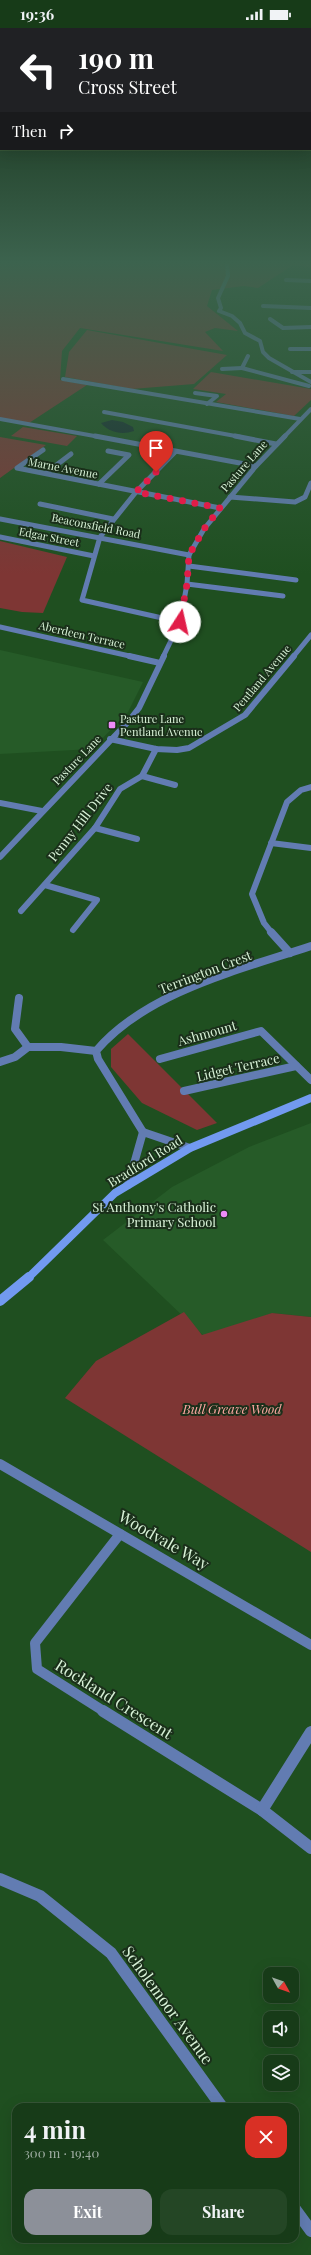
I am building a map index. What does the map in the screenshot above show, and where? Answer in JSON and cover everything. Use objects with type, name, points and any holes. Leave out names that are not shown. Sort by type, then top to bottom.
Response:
[{"type":"street","points":[[282,366],[311,382]]},
{"type":"street","points":[[222,369],[242,368],[311,387]]},
{"type":"street","points":[[291,372],[311,372]]},
{"type":"street","points":[[62,379],[300,419]]},
{"type":"street","points":[[195,393],[217,396],[207,404]]},
{"type":"street","name":"Pasture Lane","points":[[0,857],[42,810],[128,722],[139,708],[180,622],[187,584],[189,555],[204,529],[220,508],[276,444],[311,409]]},
{"type":"street","points":[[104,412],[276,444]]},
{"type":"street","points":[[0,419],[256,466]]},
{"type":"street","name":"Marne Avenue","points":[[44,450],[17,468],[220,508]]},
{"type":"street","points":[[99,484],[129,455],[108,451]]},
{"type":"street","points":[[175,452],[136,492],[100,536],[82,600],[180,622]]},
{"type":"street","points":[[46,473],[70,454]]},
{"type":"street","points":[[230,497],[296,502],[305,497],[311,483]]},
{"type":"street","points":[[40,504],[113,519]]},
{"type":"street","name":"Beaconsfield Road","points":[[0,519],[100,536],[189,555]]},
{"type":"street","name":"Edgar Street","points":[[0,537],[94,556]]},
{"type":"street","points":[[189,566],[296,580]]},
{"type":"street","points":[[187,584],[283,596]]},
{"type":"street","name":"Aberdeen Terrace","points":[[0,627],[160,662]]},
{"type":"street","name":"Pentland Avenue","points":[[110,739],[156,749],[177,750],[189,748],[245,715],[311,635]]},
{"type":"street","points":[[156,749],[142,776],[175,785]]},
{"type":"street","name":"Penny Hill Drive","points":[[21,912],[95,828],[120,789],[142,776]]},
{"type":"street","points":[[290,953],[264,923],[252,894],[287,802],[301,790],[311,786]]},
{"type":"street","points":[[0,803],[42,810]]},
{"type":"street","points":[[95,828],[137,839]]},
{"type":"street","points":[[271,842],[311,848]]},
{"type":"street","points":[[45,885],[97,900],[73,930]]},
{"type":"street","name":"Terrington Crest","points":[[96,1051],[104,1040],[123,1023],[173,994],[311,946]]},
{"type":"street","points":[[19,998],[15,1029],[28,1047]]},
{"type":"street","name":"Ashmount","points":[[160,1059],[261,1031]]},
{"type":"street","name":"Lidget Terrace","points":[[261,1031],[311,1080]]},
{"type":"street","points":[[0,1062],[15,1057],[28,1047],[61,1047],[96,1051],[98,1059],[143,1132],[190,1148]]},
{"type":"street","name":"Lidget Terrace","points":[[184,1091],[296,1066]]},
{"type":"street","name":"Bradford Road","points":[[0,1301],[37,1271],[115,1193],[190,1148],[311,1098]]},
{"type":"street","points":[[128,1185],[143,1132]]},
{"type":"street","name":"Woodvale Way","points":[[2,1468],[120,1534],[311,1645]]},
{"type":"street","name":"Rockland Crescent","points":[[120,1534],[35,1643],[36,1669],[262,1810],[311,1848]]},
{"type":"street","points":[[262,1810],[311,1732]]},
{"type":"street","name":"Scholemoor Avenue","points":[[0,1879],[40,1896],[111,1953],[219,2103]]},
{"type":"street","points":[[299,2214],[311,2231]]},
{"type":"shaded area","points":[[0,650],[143,682],[128,712],[92,749],[0,754]]},
{"type":"shaded area","name":"St Anthony's Catholic Primary School","points":[[311,1123],[311,1317],[272,1313],[207,1339],[103,1240],[172,1187],[249,1147]]},
{"type":"green space","points":[[0,366],[61,366],[60,380],[87,385],[29,423],[0,418]]},
{"type":"green space","points":[[67,366],[215,366],[194,384],[132,389],[65,377]]},
{"type":"green space","points":[[211,372],[311,389],[311,400],[294,416],[216,402],[226,394],[193,389]]},
{"type":"green space","points":[[23,427],[77,436],[67,446],[11,436]]},
{"type":"green space","points":[[0,437],[46,445],[0,478]]},
{"type":"green space","points":[[0,541],[67,557],[43,613],[22,612],[0,608]]},
{"type":"green space","points":[[128,1034],[217,1123],[197,1130],[142,1103],[111,1067],[111,1049]]},
{"type":"green space","name":"Bull Greave Wood","points":[[184,1312],[202,1335],[272,1313],[311,1317],[311,1552],[65,1398],[96,1361]]},
{"type":"water","points":[[112,420],[123,422],[133,427],[134,431],[125,433],[116,432],[108,429],[101,423]]},
{"type":"place","name":"Pasture Lane Pentland Avenue","points":[[112,725]]},
{"type":"place","name":"St Anthony's Catholic Primary School","points":[[224,1214]]},
{"type":"route","points":[[156,472],[136,492],[220,508],[204,529],[189,555],[187,584],[180,622]]}]
